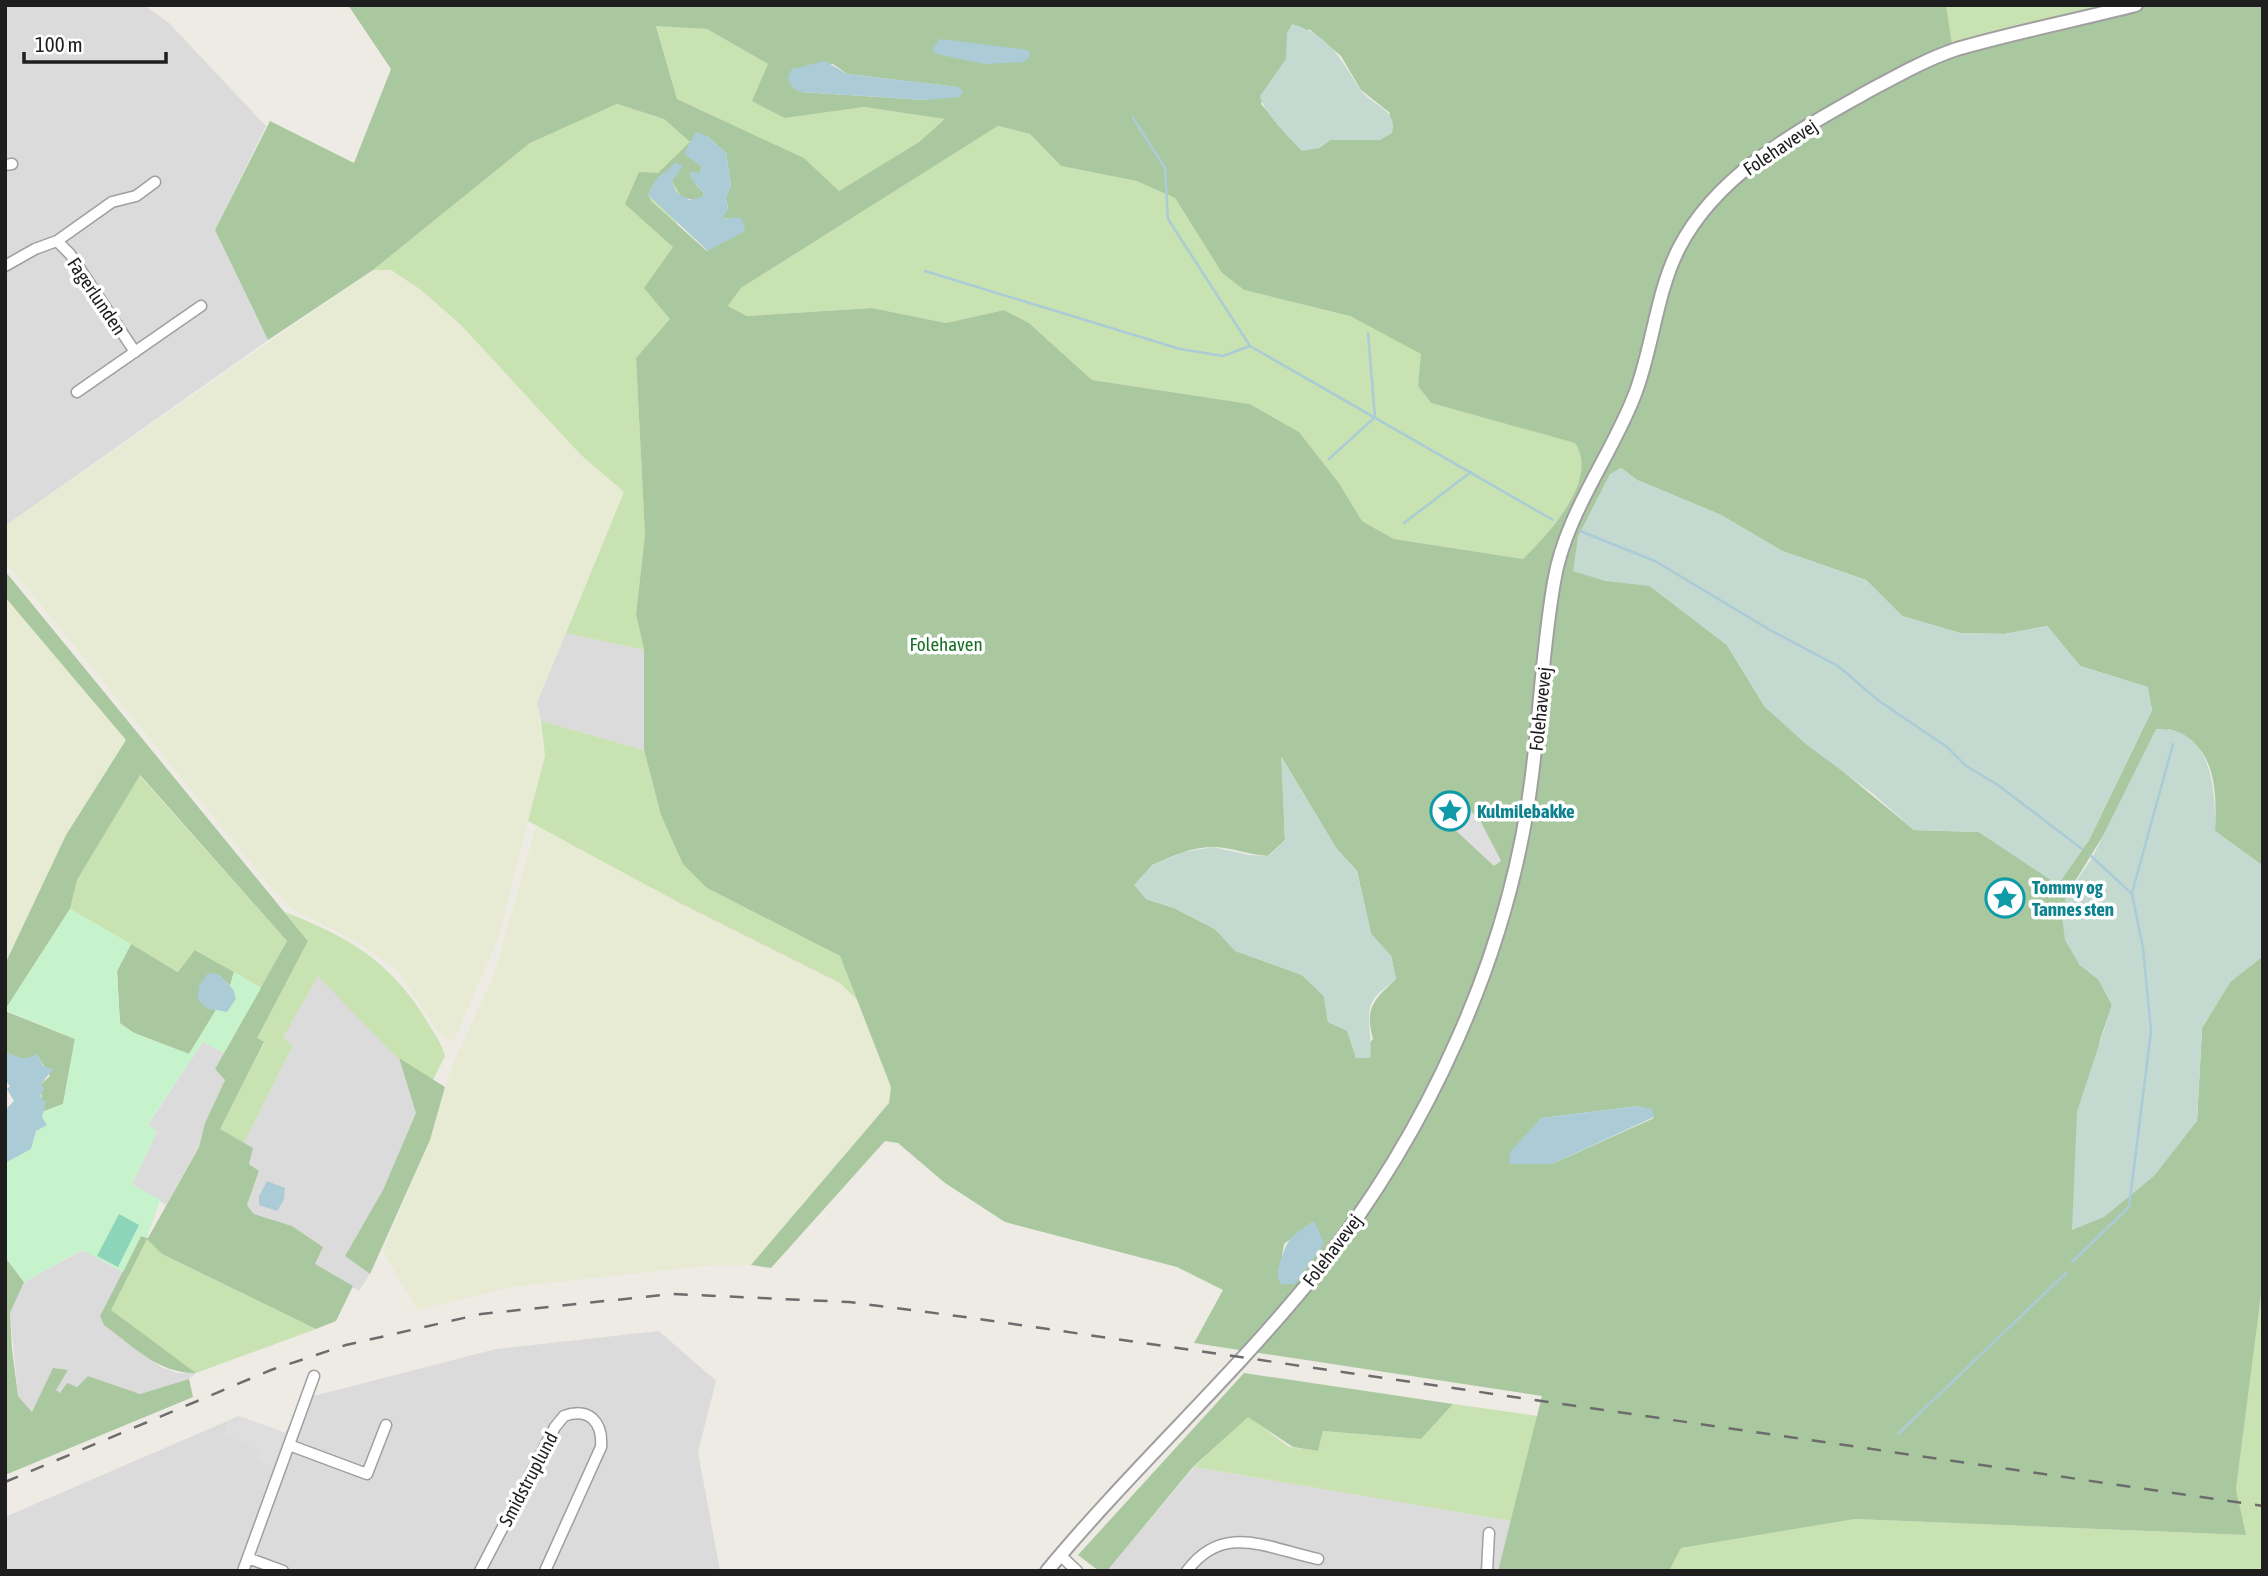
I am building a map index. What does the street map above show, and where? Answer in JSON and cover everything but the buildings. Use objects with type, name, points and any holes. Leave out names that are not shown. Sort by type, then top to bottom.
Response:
[{"type":"street","name":"Folehavevej","points":[[1047,1571],[1313,1277],[1386,1174],[1446,1063],[1475,998],[1498,931],[1513,874],[1532,781],[1559,557],[1573,520],[1618,435],[1635,393],[1668,275],[1681,244],[1735,178],[1773,147],[1916,65],[1956,50],[2136,5]]},
{"type":"street","name":"Fagerlunden","points":[[5,266],[35,249],[57,241],[112,202],[136,196],[155,182]]},
{"type":"street","name":"Fagerlunden","points":[[57,241],[70,254],[135,352]]},
{"type":"street","name":"Fagerlunden","points":[[77,392],[201,306]]},
{"type":"street","points":[[243,1571],[314,1376]]},
{"type":"street","name":"Smidstruplund","points":[[480,1571],[555,1427],[564,1416],[585,1413],[596,1420],[602,1432],[601,1447],[545,1571]]},
{"type":"street","points":[[289,1445],[367,1474],[386,1425]]},
{"type":"street","points":[[1487,1571],[1489,1533]]},
{"type":"street","points":[[1187,1571],[1207,1549],[1228,1541],[1318,1559]]},
{"type":"street","points":[[1060,1555],[1077,1571]]},
{"type":"street","points":[[248,1558],[283,1571]]},
{"type":"shaded area","points":[[5,5],[144,5],[169,23],[266,126],[215,230],[268,340],[5,526]]},
{"type":"shaded area","points":[[566,633],[644,650],[644,750],[541,721],[537,702]]},
{"type":"shaded area","points":[[1464,804],[1479,819],[1501,861],[1494,866],[1452,827]]},
{"type":"shaded area","points":[[318,975],[399,1058],[417,1113],[383,1190],[345,1256],[370,1274],[359,1291],[314,1264],[323,1247],[292,1226],[254,1214],[247,1205],[259,1171],[249,1164],[244,1143],[293,1045],[283,1038]]},
{"type":"shaded area","points":[[203,1042],[224,1053],[215,1069],[225,1080],[205,1123],[199,1146],[166,1205],[132,1184],[157,1132],[148,1125]]},
{"type":"shaded area","points":[[83,1250],[123,1272],[100,1316],[161,1367],[178,1373],[196,1373],[189,1379],[140,1394],[88,1376],[77,1387],[60,1393],[56,1390],[32,1412],[18,1396],[10,1313],[24,1282]]},
{"type":"shaded area","points":[[659,1331],[716,1381],[698,1452],[720,1571],[5,1571],[5,1517],[239,1416],[285,1433],[302,1399],[496,1349]]},
{"type":"shaded area","points":[[239,1416],[285,1433],[273,1466],[257,1460],[260,1451],[224,1434],[229,1420],[236,1423]]},
{"type":"shaded area","points":[[1194,1467],[1511,1521],[1498,1571],[1107,1571]]},
{"type":"green space","name":"Folehaven","points":[[348,5],[1946,5],[1952,44],[2111,5],[2263,5],[2263,866],[2215,831],[2214,784],[2205,757],[2185,736],[2169,729],[2066,896],[2079,964],[2099,980],[2112,1005],[2100,1040],[2072,1229],[2197,1121],[2202,1028],[2230,982],[2263,956],[2263,1280],[2236,1489],[2246,1535],[1855,1519],[1681,1548],[1669,1571],[1498,1571],[1542,1396],[1194,1343],[1223,1290],[1177,1267],[1005,1222],[945,1183],[898,1143],[885,1141],[771,1268],[751,1265],[889,1103],[891,1087],[840,956],[707,888],[683,864],[661,815],[644,750],[644,650],[636,614],[645,535],[636,358],[670,319],[644,288],[673,247],[625,204],[639,172],[658,173],[690,142],[664,119],[617,104],[530,143],[373,270],[268,340],[215,230],[270,121],[354,163],[391,69]],"holes":[[[656,26],[707,29],[768,64],[752,101],[785,118],[864,107],[945,119],[919,142],[839,191],[804,158],[677,99]],[[1309,29],[1341,56],[1361,90],[1390,113],[1379,140],[1330,140],[1319,148],[1275,120],[1261,104],[1267,87]],[[833,64],[847,74],[958,87],[926,100],[800,92],[792,69]],[[998,126],[1030,134],[1061,166],[1137,181],[1175,198],[1222,273],[1244,290],[1350,316],[1421,354],[1418,386],[1431,403],[1575,443],[1581,458],[1581,473],[1568,506],[1523,559],[1394,539],[1362,521],[1339,483],[1299,432],[1250,404],[1092,380],[1029,323],[1004,310],[946,323],[872,308],[747,316],[728,306],[741,288]],[[707,136],[726,153],[731,185],[726,197],[728,209],[721,219],[730,218],[707,251],[651,201],[648,195],[661,175],[683,165],[672,181],[682,198],[696,200],[702,197],[704,193],[696,185],[702,167],[685,153],[694,140]],[[1621,468],[1637,480],[1721,515],[1782,551],[1866,580],[1902,616],[1960,633],[2004,634],[2047,626],[2080,666],[2147,687],[2152,710],[2089,840],[2058,884],[1979,832],[1914,830],[1765,707],[1727,645],[1650,586],[1578,537],[1610,475]],[[1282,758],[1336,848],[1357,871],[1371,934],[1391,956],[1396,979],[1373,1004],[1370,1019],[1373,1039],[1356,1058],[1347,1030],[1328,1022],[1324,996],[1302,975],[1236,951],[1215,929],[1174,908],[1146,899],[1152,865],[1181,853],[1212,847],[1268,856],[1285,840]],[[1479,819],[1501,861],[1452,827]],[[1638,1106],[1654,1118],[1552,1164],[1541,1118]],[[1314,1221],[1292,1283],[1282,1256],[1284,1244]]]},
{"type":"green space","points":[[1946,5],[2111,5],[1952,45]]},
{"type":"green space","points":[[1292,24],[1315,34],[1332,49],[1365,95],[1392,118],[1392,133],[1380,140],[1330,140],[1319,148],[1302,151],[1284,133],[1266,110],[1260,96],[1286,59],[1287,33]]},
{"type":"green space","points":[[656,25],[707,29],[768,64],[785,118],[864,107],[946,119],[919,142],[839,191],[804,158],[677,99]]},
{"type":"green space","points":[[617,104],[664,119],[690,142],[673,247],[671,319],[636,358],[645,535],[636,614],[644,650],[566,633],[624,492],[580,454],[461,325],[421,290],[391,270],[373,270],[530,143]]},
{"type":"green space","points":[[998,126],[1030,134],[1061,166],[1138,181],[1175,198],[1222,273],[1244,290],[1350,316],[1422,354],[1418,386],[1431,403],[1576,443],[1582,458],[1581,473],[1568,506],[1523,559],[1394,539],[1362,521],[1339,483],[1299,432],[1250,404],[1092,380],[1029,323],[1004,310],[946,323],[872,308],[747,316],[728,306],[741,288]]},
{"type":"green space","points":[[373,270],[390,270],[421,290],[461,325],[580,454],[624,492],[537,702],[545,756],[498,939],[453,1042],[440,1035],[396,969],[359,943],[294,910],[273,890],[5,561],[5,526]]},
{"type":"green space","points":[[1621,468],[1637,480],[1721,515],[1782,551],[1866,580],[1902,616],[1960,633],[2004,634],[2047,626],[2080,666],[2148,687],[2152,710],[2089,840],[2058,885],[1979,832],[1914,830],[1872,793],[1807,745],[1765,707],[1727,645],[1650,586],[1605,581],[1573,571],[1578,537],[1610,474]]},
{"type":"green space","points":[[5,571],[308,941],[257,1038],[264,1042],[220,1129],[253,1148],[249,1164],[259,1171],[247,1205],[254,1214],[292,1226],[323,1247],[315,1264],[353,1286],[336,1321],[316,1329],[162,1254],[147,1239],[111,1310],[196,1373],[158,1364],[104,1325],[100,1316],[141,1236],[148,1238],[199,1147],[205,1123],[225,1080],[215,1069],[287,941],[140,775],[77,880],[70,909],[5,1010],[5,964],[66,835],[126,740],[5,597]]},
{"type":"green space","points":[[5,597],[126,740],[66,835],[5,964]]},
{"type":"green space","points":[[541,721],[644,750],[661,815],[707,888],[840,956],[857,1000],[840,983],[678,902],[528,821],[545,756]]},
{"type":"green space","points":[[2156,729],[2175,731],[2189,738],[2200,749],[2212,780],[2215,831],[2263,866],[2263,956],[2230,982],[2202,1028],[2197,1121],[2154,1176],[2104,1217],[2072,1230],[2077,1112],[2112,1005],[2099,980],[2079,964],[2065,940],[2062,916],[2066,896],[2092,858]]},
{"type":"green space","points":[[1281,757],[1336,848],[1357,871],[1371,934],[1391,956],[1396,979],[1376,996],[1370,1008],[1370,1058],[1356,1058],[1347,1031],[1328,1022],[1324,996],[1302,975],[1235,951],[1215,929],[1174,908],[1146,899],[1134,885],[1152,865],[1184,852],[1213,847],[1249,855],[1269,856],[1285,840]]},
{"type":"green space","points":[[139,775],[287,941],[261,988],[196,950],[179,972],[70,909],[77,880]]},
{"type":"green space","points":[[536,826],[840,983],[857,1000],[891,1087],[889,1103],[751,1265],[715,1265],[510,1287],[417,1310],[383,1251],[430,1140],[451,1068],[494,975]]},
{"type":"green space","points":[[70,909],[131,944],[117,971],[120,1023],[134,1033],[189,1054],[216,1010],[227,1012],[234,972],[261,988],[224,1053],[203,1042],[148,1124],[157,1132],[132,1184],[160,1200],[147,1238],[141,1236],[123,1272],[82,1250],[24,1282],[5,1257],[5,1163],[31,1148],[42,1112],[63,1104],[75,1039],[5,1010]]},
{"type":"green space","points":[[285,912],[349,942],[384,968],[414,1002],[438,1039],[445,1056],[432,1082],[393,1054],[318,976],[283,1038],[293,1045],[244,1143],[219,1129],[264,1043],[256,1038],[308,941]]},
{"type":"green space","points":[[131,944],[178,972],[195,950],[234,972],[230,986],[218,974],[206,1008],[216,1010],[189,1054],[134,1033],[120,1024],[117,971]]},
{"type":"green space","points":[[5,1011],[75,1039],[63,1104],[42,1112],[41,1084],[50,1076],[37,1055],[24,1058],[5,1052]]},
{"type":"green space","points":[[399,1058],[445,1087],[430,1140],[370,1274],[345,1256],[383,1190],[416,1113]]},
{"type":"green space","points":[[119,1214],[139,1225],[118,1267],[97,1256]]},
{"type":"green space","points":[[147,1238],[162,1254],[316,1329],[196,1373],[110,1310]]},
{"type":"green space","points":[[5,1257],[24,1282],[10,1313],[12,1349],[18,1396],[32,1412],[53,1368],[68,1370],[56,1390],[60,1393],[67,1383],[77,1387],[88,1376],[140,1394],[189,1379],[193,1397],[5,1475]]},
{"type":"green space","points":[[2263,1280],[2263,1571],[1669,1571],[1681,1548],[1855,1519],[2245,1535],[2236,1489]]},
{"type":"green space","points":[[1244,1373],[1453,1404],[1421,1439],[1323,1431],[1318,1451],[1293,1447],[1248,1417],[1193,1467],[1107,1571],[1099,1571],[1078,1555]]},
{"type":"green space","points":[[1453,1404],[1538,1416],[1511,1521],[1194,1467],[1248,1416],[1289,1447],[1318,1451],[1323,1431],[1421,1439]]},
{"type":"water","points":[[940,39],[1028,50],[1030,56],[1024,62],[985,64],[936,54],[932,48]]},
{"type":"water","points":[[825,61],[847,74],[959,87],[963,92],[960,97],[926,100],[800,92],[791,86],[788,77],[792,69]]},
{"type":"water","points":[[696,132],[707,136],[726,153],[731,185],[726,197],[728,209],[722,219],[738,217],[743,221],[745,231],[708,251],[648,195],[655,181],[675,163],[683,165],[672,181],[676,192],[689,200],[702,197],[704,193],[691,179],[690,172],[700,173],[702,167],[684,153]]},
{"type":"water","points":[[208,973],[218,974],[233,989],[236,999],[227,1012],[206,1008],[198,999],[199,986]]},
{"type":"water","points":[[5,1052],[24,1058],[37,1054],[43,1066],[53,1069],[41,1084],[44,1089],[40,1096],[46,1102],[42,1117],[47,1125],[36,1131],[31,1149],[5,1163],[5,1110],[14,1101],[7,1089],[10,1086],[5,1080]]},
{"type":"water","points":[[1638,1106],[1652,1109],[1654,1117],[1552,1164],[1509,1164],[1510,1152],[1541,1118]]},
{"type":"water","points":[[267,1181],[285,1188],[284,1200],[277,1211],[259,1205],[259,1196]]},
{"type":"water","points":[[1314,1221],[1324,1243],[1295,1284],[1281,1284],[1278,1271],[1286,1247],[1292,1238]]},
{"type":"waterway","points":[[1133,118],[1165,168],[1168,219],[1250,346],[1553,520]]},
{"type":"waterway","points":[[925,271],[1180,349],[1223,356],[1250,346]]},
{"type":"waterway","points":[[1329,459],[1375,417],[1368,333]]},
{"type":"waterway","points":[[1404,523],[1471,472]]},
{"type":"waterway","points":[[1580,531],[1655,561],[1770,630],[1838,666],[1879,701],[1947,747],[1965,765],[1998,785],[2082,849]]},
{"type":"waterway","points":[[2132,893],[2173,744]]},
{"type":"waterway","points":[[2072,1262],[2129,1207],[2151,1031],[2143,948],[2132,894],[2090,855]]},
{"type":"waterway","points":[[1898,1434],[2067,1272]]},
{"type":"railway","points":[[5,1482],[271,1370],[346,1345],[481,1314],[672,1294],[849,1302],[965,1317],[2263,1506]]},
{"type":"place","name":"Kulmilebakke","points":[[1450,811]]},
{"type":"place","name":"Tommy og Tannes sten","points":[[2005,898]]}]
